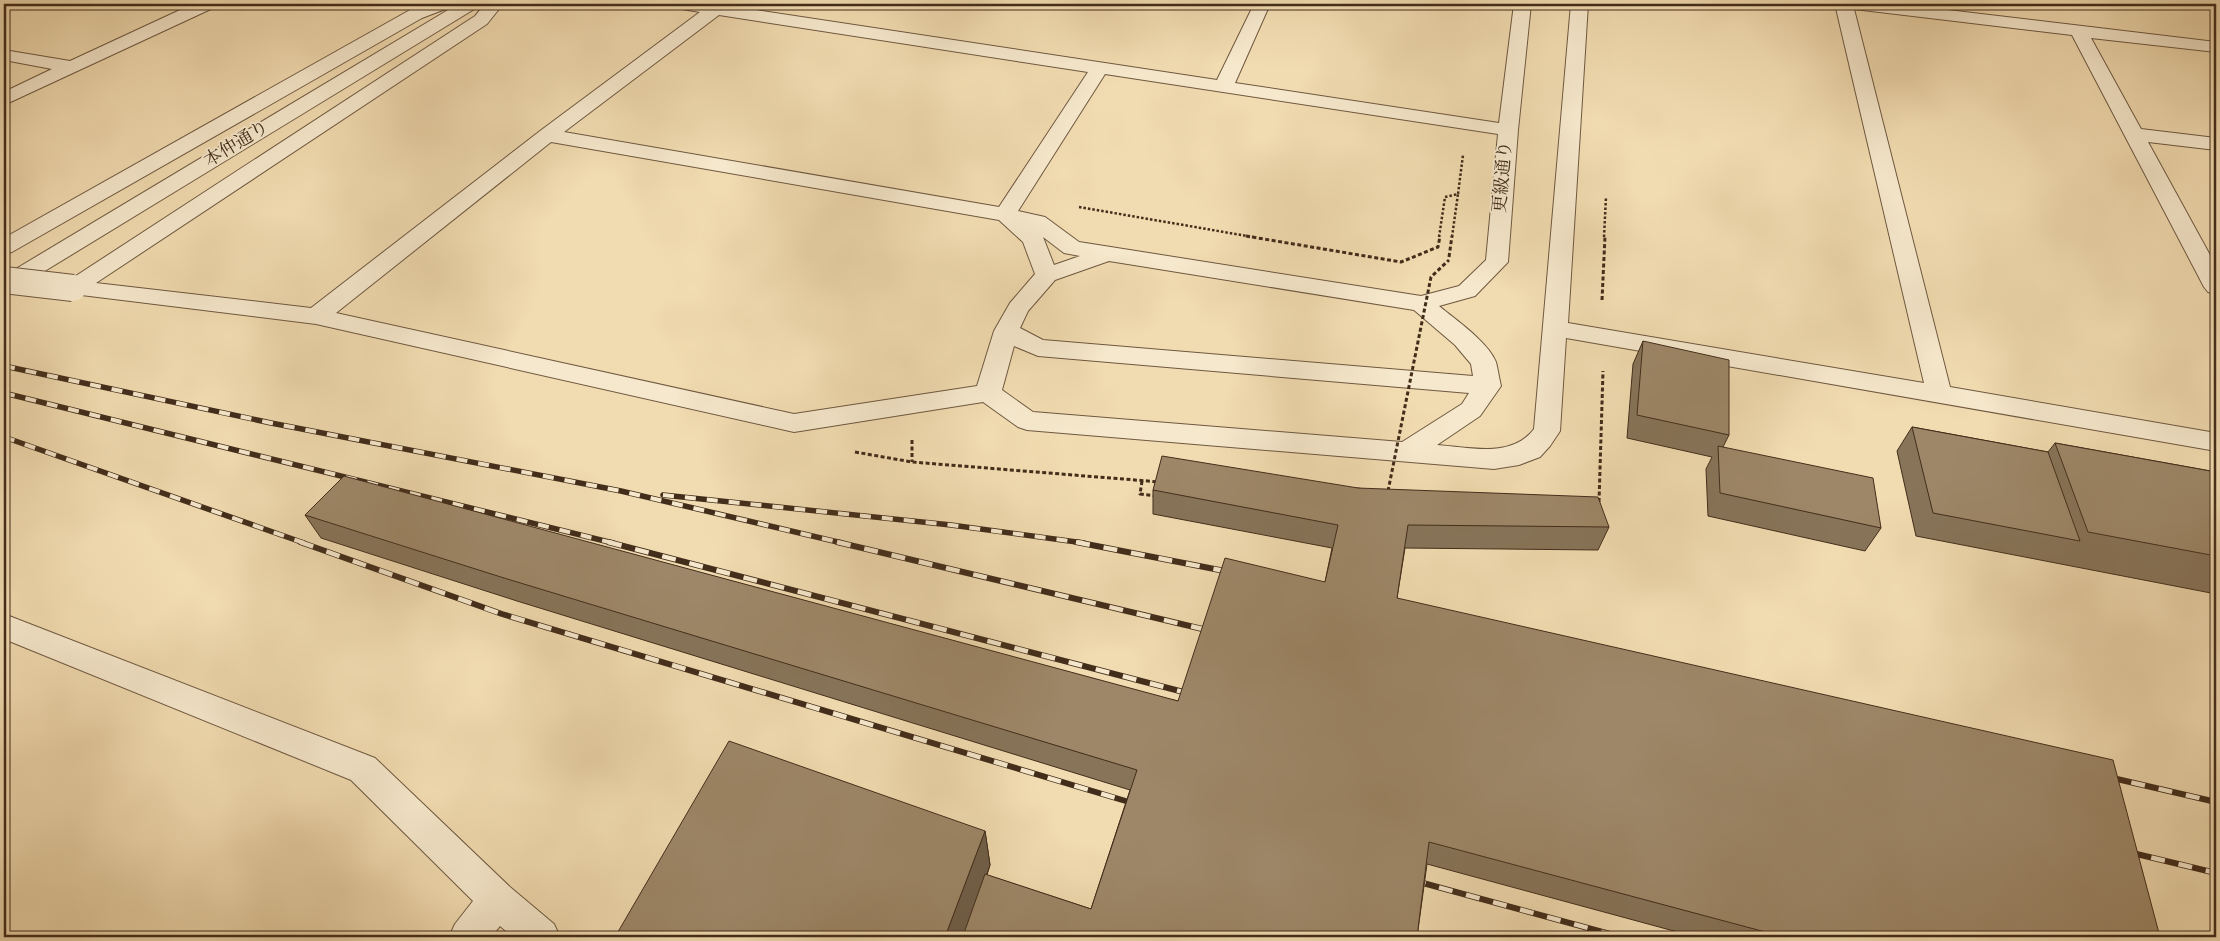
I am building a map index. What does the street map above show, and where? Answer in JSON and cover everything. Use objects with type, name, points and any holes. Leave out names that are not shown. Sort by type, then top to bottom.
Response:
[{"type":"street","points":[[4,99],[208,4]]},
{"type":"street","points":[[4,248],[416,14],[442,4]]},
{"type":"street","name":"本仲通り","points":[[4,286],[470,4]]},
{"type":"street","points":[[73,288],[481,20],[494,4]]},
{"type":"street","points":[[682,4],[718,6],[1100,69],[1508,130]]},
{"type":"street","points":[[1223,88],[1262,4]]},
{"type":"street","name":"更級通り","points":[[1421,304],[1467,291],[1497,262],[1508,130],[1523,4]]},
{"type":"street","points":[[4,280],[316,316],[794,423],[988,394],[1027,421],[1494,459],[1523,454],[1537,446],[1547,431],[1580,4]]},
{"type":"street","points":[[1844,4],[1939,394]]},
{"type":"street","points":[[1855,4],[2216,47]]},
{"type":"street","points":[[316,316],[546,135],[718,6]]},
{"type":"street","points":[[2078,30],[2213,274]]},
{"type":"street","points":[[4,55],[71,67]]},
{"type":"street","points":[[1005,215],[1100,69]]},
{"type":"street","points":[[2135,134],[2216,144]]},
{"type":"street","points":[[546,135],[1005,215],[1037,222],[1072,248],[1347,294],[1421,304],[1464,339],[1484,362],[1488,386],[1471,410],[1406,452]]},
{"type":"street","points":[[1005,215],[1033,239],[1047,275]]},
{"type":"street","points":[[988,394],[1006,330],[1018,308],[1047,275],[1107,254]]},
{"type":"street","points":[[1554,328],[2216,442]]},
{"type":"street","points":[[1006,330],[1038,348],[1488,386]]},
{"type":"street","points":[[4,626],[362,769],[497,900],[541,937]]},
{"type":"street","points":[[468,937],[497,900]]},
{"type":"path","points":[[1387,498],[1431,277],[1449,260],[1458,206],[1463,148]]},
{"type":"path","points":[[1074,206],[1401,262],[1438,247],[1445,197],[1458,194]]},
{"type":"path","points":[[912,436],[912,462]]},
{"type":"path","points":[[1142,481],[1140,494],[1158,497]]},
{"type":"building","points":[[1643,341],[1729,360],[1729,435],[1637,415]]},
{"type":"building","points":[[1912,427],[2048,452],[2080,541],[1933,513]]},
{"type":"building","points":[[2055,443],[2216,472],[2216,556],[2088,532]]},
{"type":"building","points":[[1718,446],[1873,478],[1881,528],[1720,493]]},
{"type":"building","points":[[1162,456],[1358,488],[1598,497],[1609,527],[1408,525],[1397,598],[2113,760],[2160,937],[1784,937],[1429,842],[1417,937],[976,937],[964,933],[985,874],[1091,909],[1137,770],[504,578],[305,515],[344,476],[1178,701],[1225,558],[1325,582],[1338,525],[1153,490]]},
{"type":"building","points":[[729,741],[985,831],[945,937],[615,937]]},
{"type":"railway","points":[[4,366],[271,423],[621,491],[842,543]]},
{"type":"railway","points":[[4,393],[613,543]]},
{"type":"railway","points":[[4,437],[304,543]]},
{"type":"railway","points":[[663,495],[951,525],[1084,543]]},
{"type":"railway","points":[[300,542],[502,614],[1139,805]]},
{"type":"railway","points":[[608,542],[1195,695]]},
{"type":"railway","points":[[837,542],[1215,632]]},
{"type":"railway","points":[[1076,542],[1235,573]]},
{"type":"railway","points":[[2104,776],[2216,802]]},
{"type":"railway","points":[[2124,851],[2216,873]]},
{"type":"railway","points":[[1412,880],[1621,937]]}]
